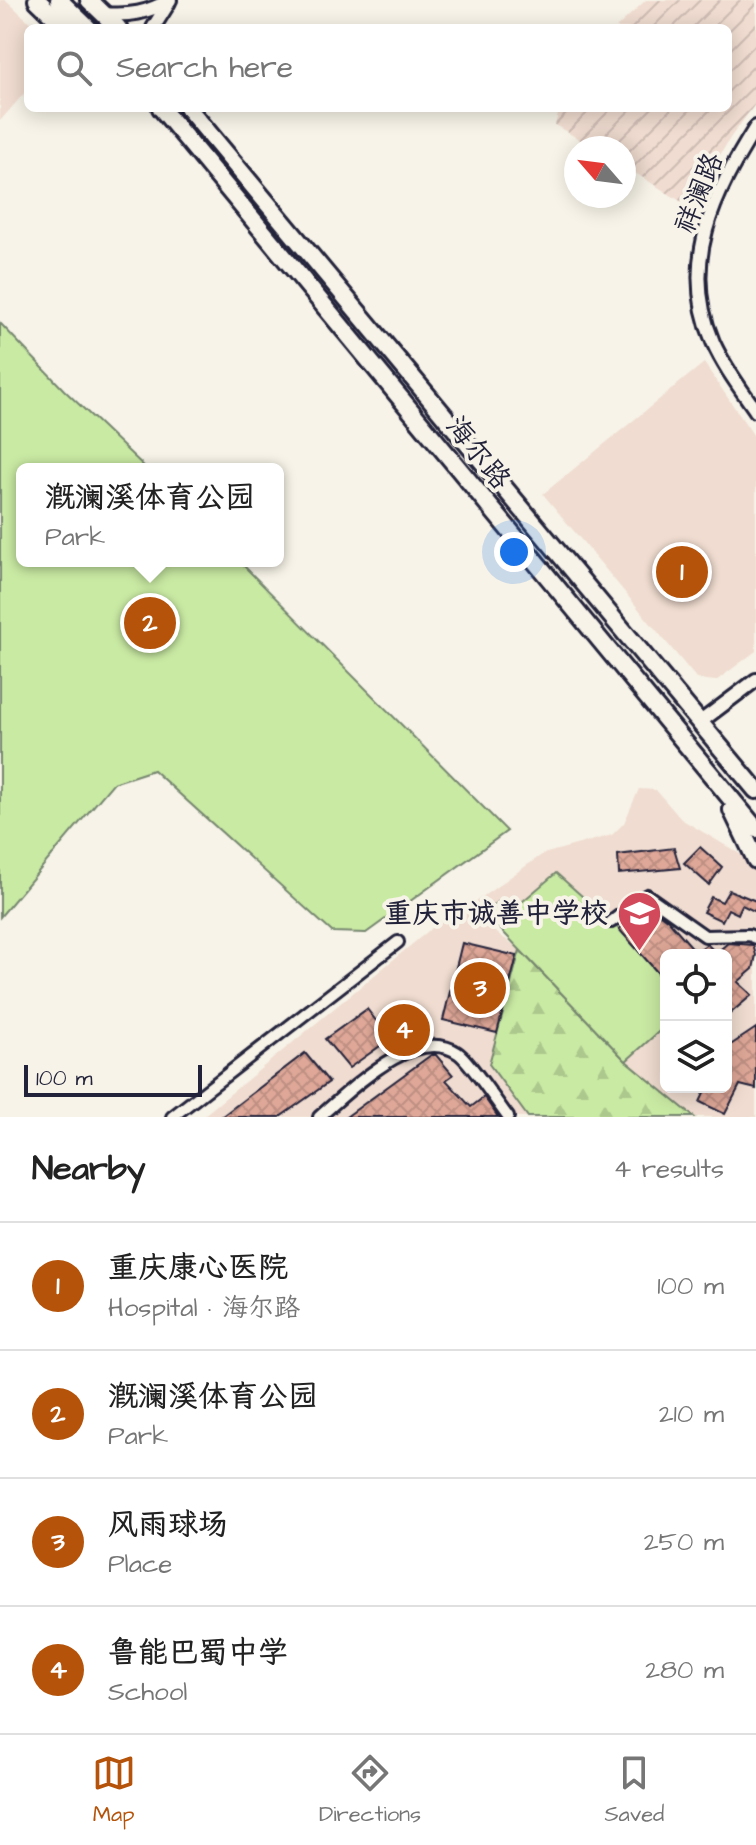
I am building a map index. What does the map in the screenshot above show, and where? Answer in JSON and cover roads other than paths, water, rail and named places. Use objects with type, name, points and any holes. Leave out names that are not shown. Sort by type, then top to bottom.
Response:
[{"type":"main road","points":[[37,0],[62,24]]},
{"type":"main road","points":[[59,0],[84,24]]},
{"type":"main road","points":[[89,0],[101,7],[115,24]]},
{"type":"main road","name":"海尔路","points":[[164,112],[756,829]]},
{"type":"main road","name":"海尔路","points":[[191,112],[756,790]]},
{"type":"main road","points":[[723,790],[756,860]]},
{"type":"street","points":[[101,7],[136,15],[149,12],[170,0]]},
{"type":"street","points":[[155,24],[170,0]]},
{"type":"street","name":"祥澜路","points":[[756,127],[729,170],[709,215],[699,258],[700,302],[713,342],[756,411]]},
{"type":"street","points":[[699,723],[756,680]]},
{"type":"street","points":[[611,922],[647,895],[705,936],[749,935],[756,938]]},
{"type":"street","points":[[172,1117],[398,942]]},
{"type":"street","points":[[319,1117],[388,1060],[432,1044],[458,1053],[508,1117]]},
{"type":"place","name":"重庆康心医院","points":[[682,572]]},
{"type":"place","name":"溉澜溪体育公园","points":[[150,623]]},
{"type":"place","name":"重庆市诚善中学校","points":[[639,952]]},
{"type":"place","name":"风雨球场","points":[[480,988]]},
{"type":"place","name":"鲁能巴蜀中学","points":[[404,1030]]}]
